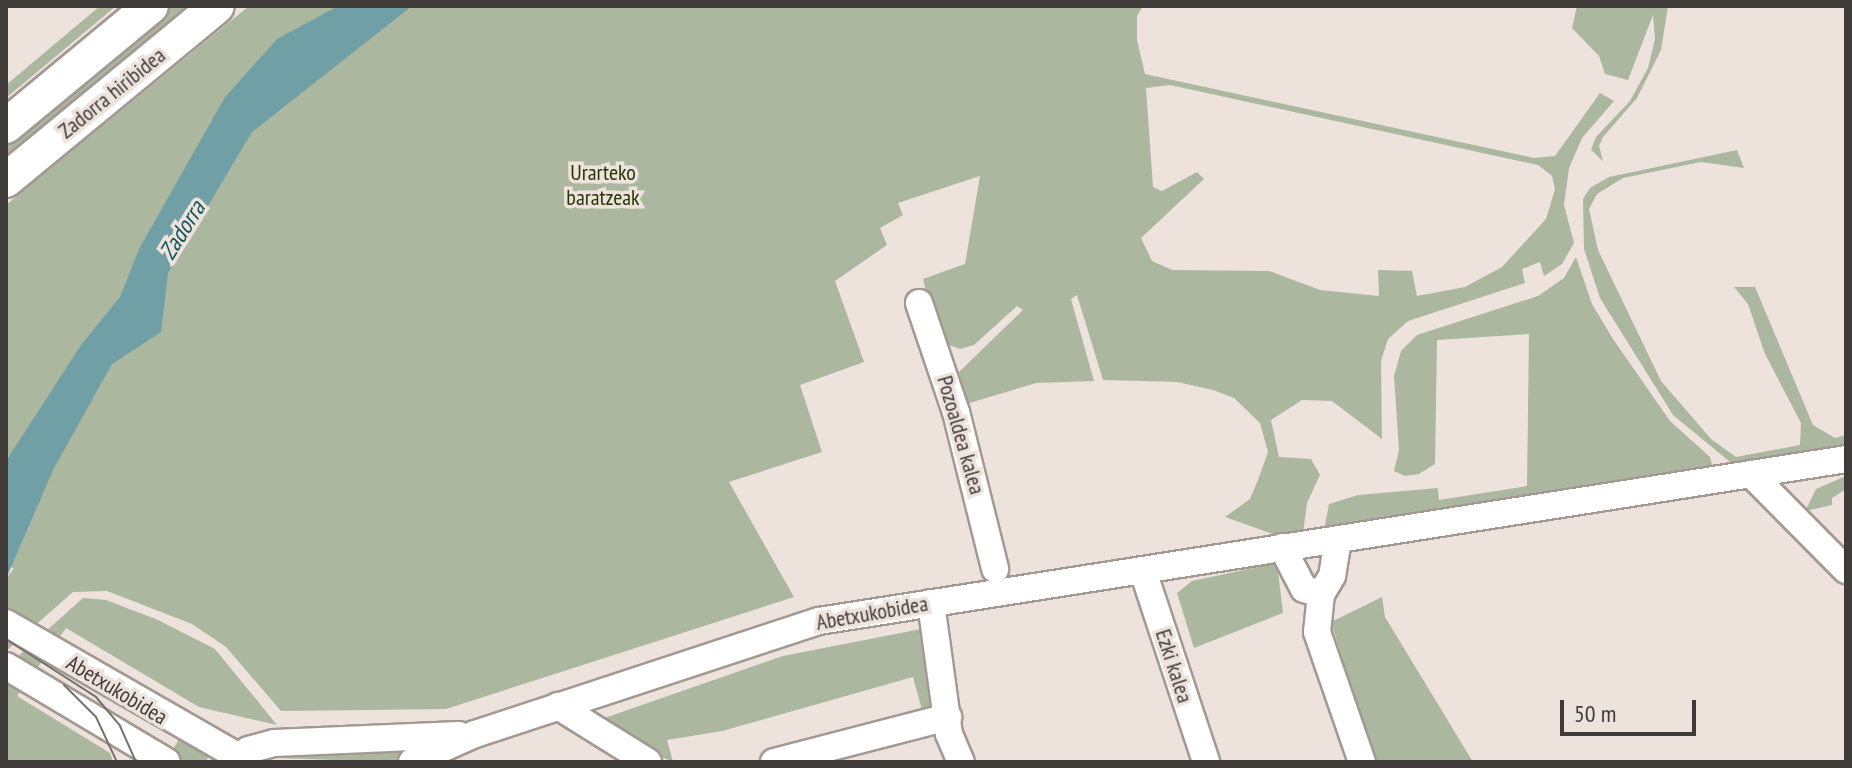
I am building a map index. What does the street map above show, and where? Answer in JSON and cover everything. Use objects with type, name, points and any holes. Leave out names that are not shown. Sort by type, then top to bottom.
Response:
[{"type":"main road","name":"Zadorra hiribidea","points":[[6,126],[151,6]]},
{"type":"main road","name":"Zadorra hiribidea","points":[[6,180],[217,6]]},
{"type":"street","name":"Pozoaldea kalea","points":[[919,303],[956,412],[995,569]]},
{"type":"street","name":"Abetxukobidea","points":[[412,762],[475,734],[768,634],[931,603],[1846,459]]},
{"type":"street","points":[[1751,474],[1846,570]]},
{"type":"street","points":[[1338,539],[1332,576],[1321,594],[1317,632],[1362,762]]},
{"type":"street","points":[[1282,547],[1304,589],[1321,594]]},
{"type":"street","name":"Ezki kalea","points":[[1143,571],[1206,762]]},
{"type":"street","points":[[931,603],[951,762]]},
{"type":"street","name":"Abetxukobidea","points":[[6,623],[241,757],[274,743],[475,734]]},
{"type":"street","name":"Abetxukobidea","points":[[6,666],[167,762]]},
{"type":"street","points":[[558,706],[648,762]]},
{"type":"street","points":[[774,762],[948,725]]},
{"type":"street","points":[[948,725],[961,762]]},
{"type":"green space","points":[[100,6],[116,6],[6,98],[6,85]]},
{"type":"green space","points":[[164,6],[190,6],[83,106],[6,169],[6,135]]},
{"type":"green space","name":"Urarteko baratzeak","points":[[249,6],[1143,6],[1137,16],[1137,40],[1145,74],[1534,158],[1555,156],[1600,93],[1614,101],[1582,138],[1569,168],[1564,205],[1574,243],[1562,264],[1544,276],[1540,262],[1522,269],[1525,283],[1408,321],[1388,339],[1381,361],[1382,439],[1332,401],[1302,400],[1271,420],[1279,457],[1311,459],[1320,475],[1307,503],[1303,533],[1281,537],[1225,517],[1250,499],[1258,480],[1268,452],[1260,423],[1234,398],[1213,390],[1177,382],[1103,380],[1077,295],[1071,299],[1094,381],[1036,383],[966,404],[959,372],[1023,310],[1017,306],[974,345],[960,349],[943,343],[933,323],[923,279],[965,264],[980,176],[898,203],[903,215],[880,228],[887,245],[835,281],[864,362],[800,385],[822,452],[729,482],[794,597],[446,709],[281,711],[226,647],[192,624],[107,591],[73,592],[6,651],[6,579],[14,568],[6,566],[6,205]],"holes":[[[1170,85],[1538,165],[1552,176],[1555,189],[1546,219],[1502,267],[1465,287],[1417,296],[1412,271],[1378,270],[1379,296],[1320,290],[1269,271],[1172,270],[1152,261],[1141,238],[1204,179],[1197,172],[1162,191],[1153,187],[1146,88]]]},
{"type":"green space","points":[[1577,6],[1668,6],[1661,50],[1637,98],[1603,137],[1599,146],[1603,161],[1591,150],[1596,137],[1630,101],[1648,68],[1655,39],[1653,15],[1628,80],[1605,74],[1599,56],[1572,28]]},
{"type":"green space","points":[[1737,150],[1744,168],[1701,162],[1623,178],[1597,194],[1589,209],[1598,250],[1661,381],[1711,439],[1736,457],[1800,445],[1801,423],[1765,354],[1748,304],[1734,287],[1755,287],[1813,425],[1835,438],[1846,435],[1846,449],[1735,466],[1673,415],[1600,298],[1584,249],[1583,199],[1590,188],[1609,177]]},
{"type":"green space","points":[[1576,257],[1592,304],[1613,339],[1670,421],[1710,457],[1713,468],[1324,530],[1329,504],[1358,495],[1438,488],[1439,500],[1527,486],[1529,334],[1437,340],[1435,464],[1419,474],[1405,476],[1394,471],[1399,450],[1394,376],[1401,351],[1417,335],[1538,296],[1564,278]]},
{"type":"green space","points":[[1846,476],[1846,489],[1832,498],[1832,505],[1805,511],[1816,489]]},
{"type":"green space","points":[[1277,563],[1283,613],[1194,648],[1177,593],[1192,581]]},
{"type":"green space","points":[[1382,597],[1385,617],[1473,762],[1374,762],[1331,622]]},
{"type":"green space","points":[[83,598],[106,600],[158,620],[215,649],[277,725],[199,707],[66,628],[17,696],[110,753],[113,762],[6,762],[6,667]]},
{"type":"green space","points":[[921,629],[932,705],[922,710],[913,677],[722,731],[667,740],[673,762],[615,736],[596,721],[783,656]]},
{"type":"green space","points":[[180,738],[209,756],[205,762],[186,762],[171,752]]},
{"type":"green space","points":[[399,745],[401,759],[393,762],[277,758],[277,752]]},
{"type":"water","name":"Zadorra","points":[[338,6],[412,6],[252,132],[168,273],[161,332],[112,364],[53,470],[6,579],[6,461],[81,345],[120,297],[139,249],[225,97],[277,39]]},
{"type":"tram line","points":[[6,639],[96,697],[120,726],[136,762]]},
{"type":"tram line","points":[[64,685],[96,717],[117,762]]}]
